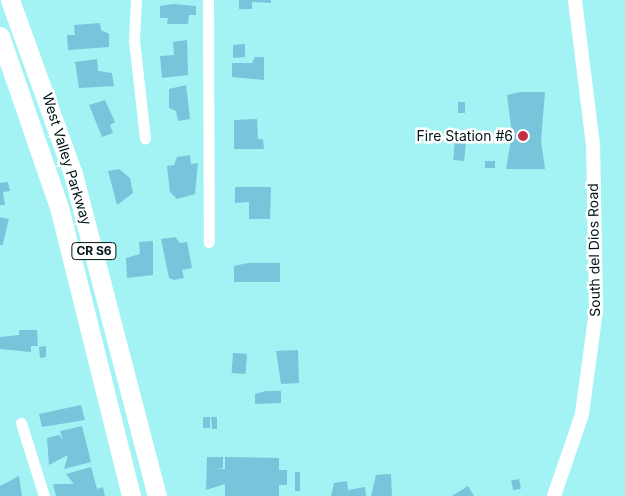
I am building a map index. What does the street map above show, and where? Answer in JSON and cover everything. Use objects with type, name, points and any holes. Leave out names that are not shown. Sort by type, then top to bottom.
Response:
[{"type":"main road","name":"West Valley Parkway","points":[[10,0],[74,174],[157,496]]},
{"type":"main road","name":"West Valley Parkway","points":[[0,36],[59,207],[131,496]]},
{"type":"street","points":[[136,0],[134,40],[145,138]]},
{"type":"street","points":[[208,0],[209,242]]},
{"type":"street","name":"South del Dios Road","points":[[554,496],[582,414],[596,311],[593,145],[575,0]]},
{"type":"street","points":[[21,423],[44,496]]},
{"type":"building","points":[[239,0],[271,0],[271,3],[252,2],[252,9],[239,9]]},
{"type":"building","points":[[173,4],[196,6],[196,15],[189,15],[188,24],[167,24],[168,18],[160,18],[160,6]]},
{"type":"building","points":[[100,23],[101,30],[109,34],[109,47],[68,50],[67,35],[75,35],[74,25]]},
{"type":"building","points":[[187,40],[188,75],[162,78],[160,56],[174,55],[173,42]]},
{"type":"building","points":[[245,44],[245,57],[233,58],[233,45]]},
{"type":"building","points":[[255,57],[264,57],[264,80],[232,77],[232,63],[252,63]]},
{"type":"building","points":[[97,59],[98,71],[112,73],[114,86],[79,88],[75,62]]},
{"type":"building","points":[[186,85],[190,119],[178,121],[176,111],[169,108],[169,89]]},
{"type":"building","points":[[521,92],[545,92],[541,141],[545,169],[506,169],[512,134],[507,95]]},
{"type":"building","points":[[105,100],[115,122],[110,125],[113,133],[102,137],[89,105]]},
{"type":"building","points":[[458,102],[465,102],[465,113],[458,113]]},
{"type":"building","points":[[257,119],[258,139],[263,139],[264,149],[234,149],[234,120]]},
{"type":"building","points":[[455,140],[466,141],[464,161],[453,160]]},
{"type":"building","points":[[190,155],[191,164],[198,163],[195,194],[177,199],[170,192],[167,166],[174,165],[177,157]]},
{"type":"building","points":[[485,161],[495,161],[495,168],[485,168]]},
{"type":"building","points":[[119,169],[130,178],[133,193],[117,205],[108,171]]},
{"type":"building","points":[[8,182],[10,191],[3,192],[5,205],[0,205],[0,183]]},
{"type":"building","points":[[235,187],[271,187],[270,219],[249,219],[249,202],[235,203]]},
{"type":"building","points":[[0,217],[9,219],[3,245],[0,245]]},
{"type":"building","points":[[175,237],[180,243],[187,242],[192,268],[182,270],[184,278],[174,280],[169,278],[161,239]]},
{"type":"building","points":[[153,241],[153,275],[127,278],[126,258],[140,254],[139,242]]},
{"type":"building","points":[[248,263],[280,263],[280,282],[234,282],[234,266]]},
{"type":"building","points":[[19,330],[37,330],[38,346],[31,346],[31,352],[0,349],[0,337],[19,335]]},
{"type":"building","points":[[46,346],[46,357],[40,358],[39,347]]},
{"type":"building","points":[[298,350],[299,383],[281,384],[276,351]]},
{"type":"building","points":[[233,353],[247,354],[246,374],[232,373]]},
{"type":"building","points":[[266,391],[281,391],[281,403],[255,404],[255,394]]},
{"type":"building","points":[[81,405],[85,420],[42,427],[39,414]]},
{"type":"building","points":[[203,417],[210,417],[210,428],[203,428]]},
{"type":"building","points":[[211,417],[217,417],[217,429],[212,429]]},
{"type":"building","points":[[82,426],[91,462],[64,469],[68,455],[49,465],[47,438],[59,435],[63,440],[60,431]]},
{"type":"building","points":[[207,457],[223,457],[223,468],[217,469],[225,469],[225,457],[279,458],[279,470],[287,470],[287,485],[279,485],[279,496],[225,496],[225,484],[206,490]]},
{"type":"building","points":[[91,467],[97,489],[103,487],[105,496],[56,496],[53,484],[74,484],[66,474]]},
{"type":"building","points":[[295,472],[300,472],[300,491],[295,491]]},
{"type":"building","points":[[391,474],[392,496],[371,496],[376,475]]},
{"type":"building","points":[[19,476],[22,496],[0,496],[0,486]]},
{"type":"building","points":[[519,479],[521,489],[513,490],[511,481]]},
{"type":"building","points":[[347,481],[348,490],[365,487],[366,496],[331,496],[334,483]]},
{"type":"building","points":[[468,486],[474,496],[452,496]]},
{"type":"place","name":"Fire Station #6","points":[[523,136]]}]
